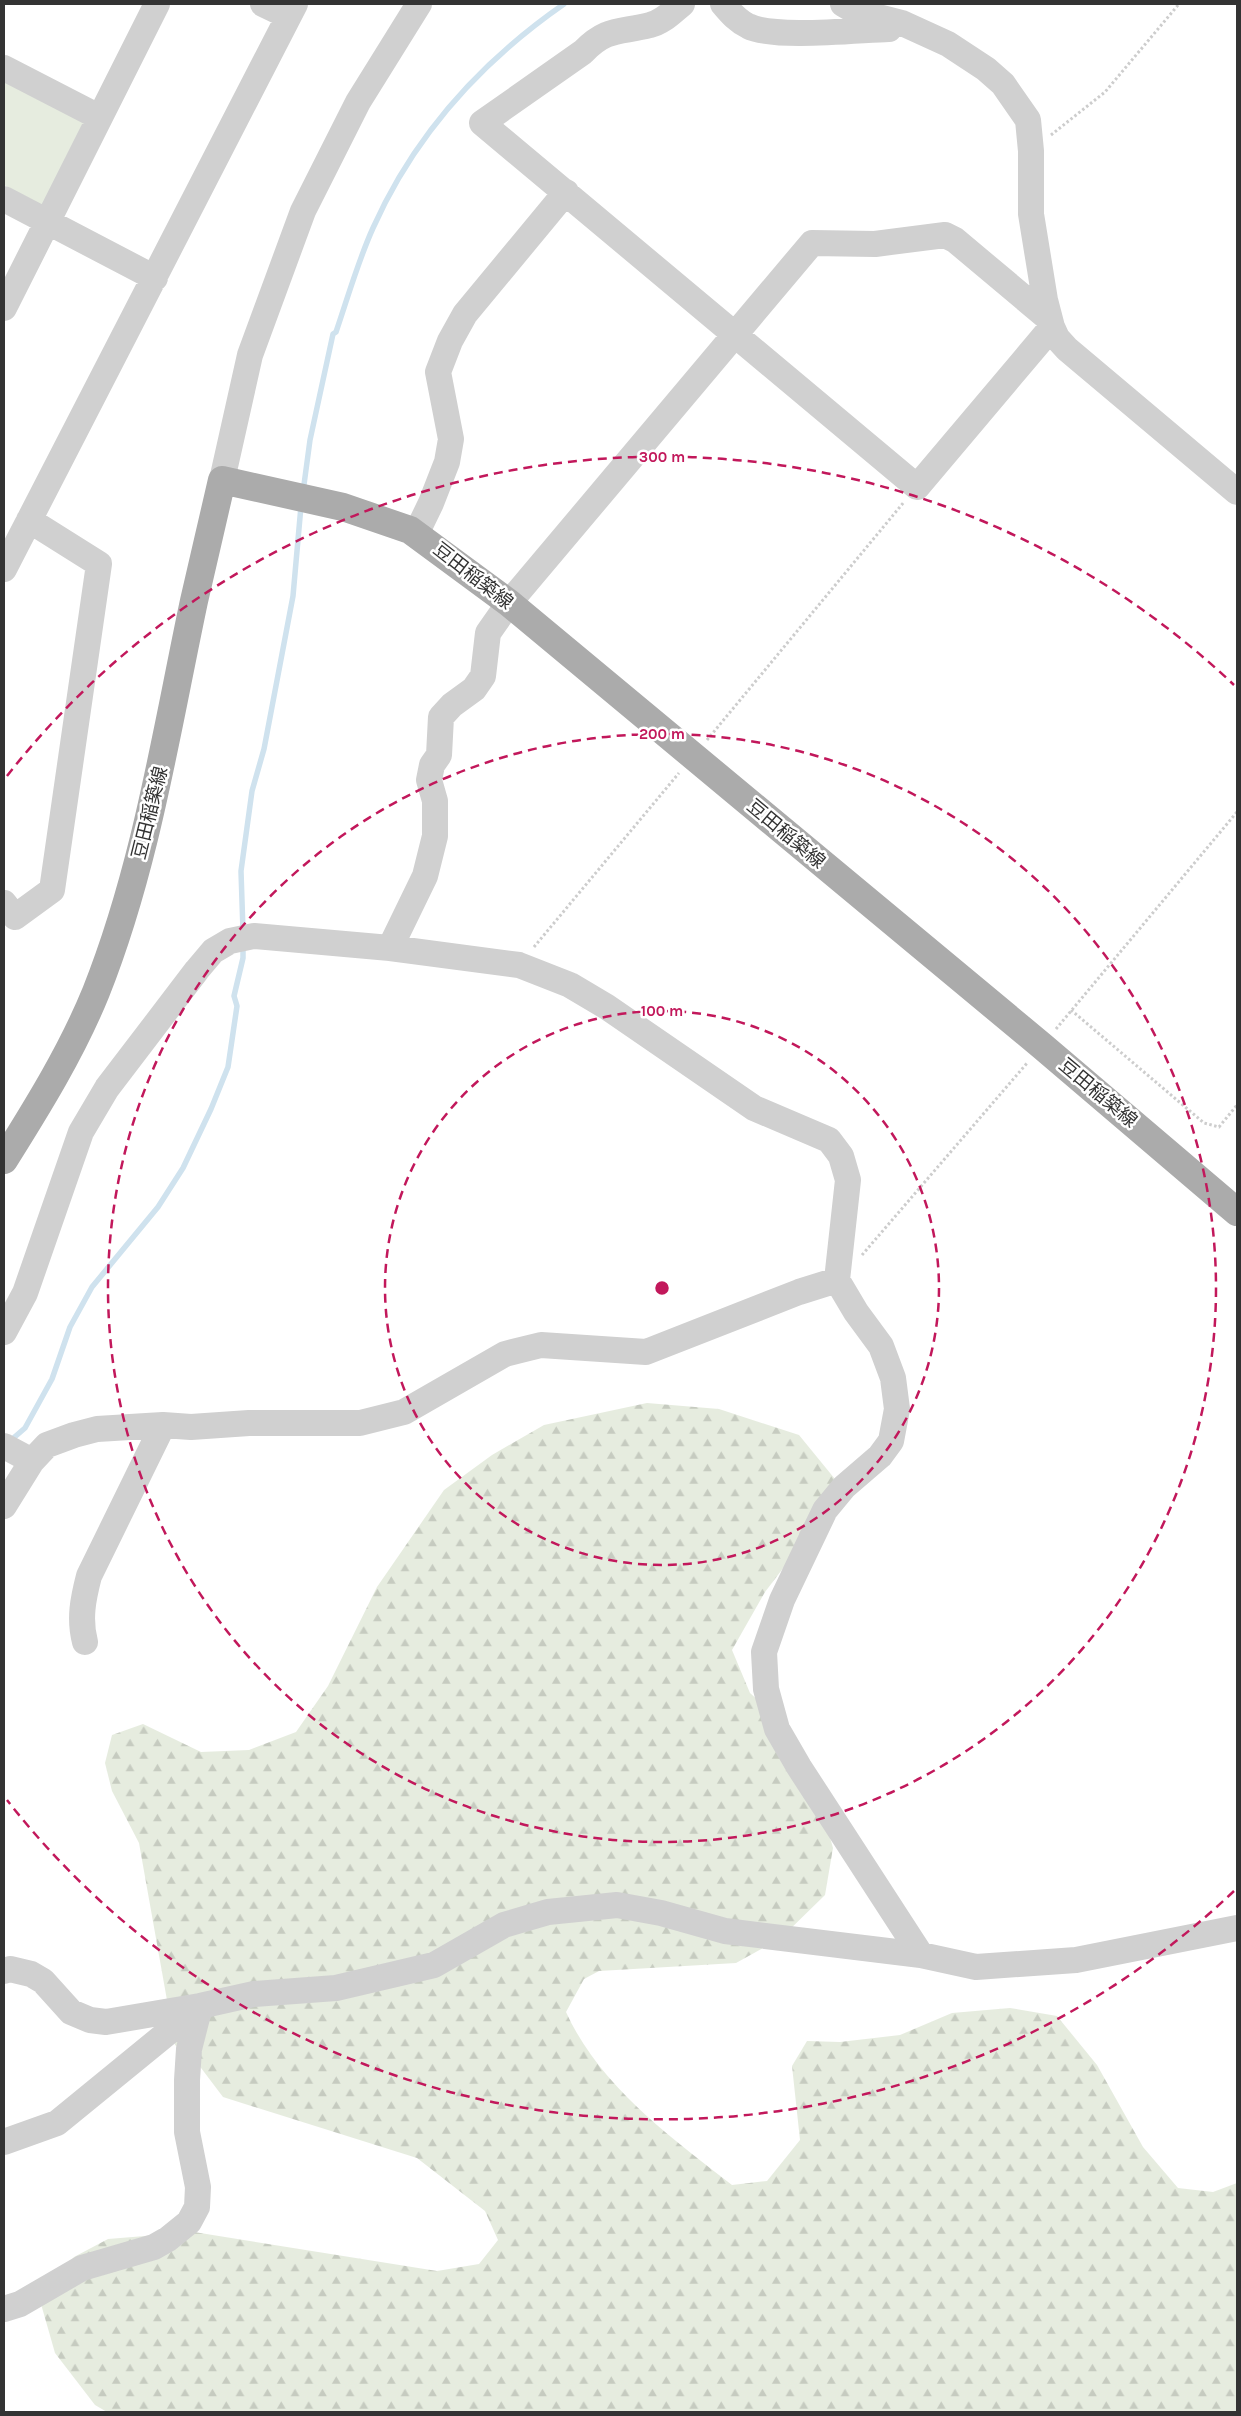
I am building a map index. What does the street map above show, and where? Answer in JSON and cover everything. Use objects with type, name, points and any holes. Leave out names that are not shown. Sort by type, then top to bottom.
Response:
[{"type":"main road","name":"豆田稲築線","points":[[4,1160],[61,1066],[96,992],[133,881],[164,758],[194,601],[222,480],[343,506],[413,532],[509,603],[692,757],[1034,1039],[1237,1212]]},
{"type":"street","points":[[6,559],[29,520],[155,278],[291,10],[263,4]]},
{"type":"street","points":[[222,480],[250,355],[303,210],[358,102],[419,4]]},
{"type":"street","points":[[682,4],[666,18],[650,25],[621,29],[595,40],[583,52],[482,123],[917,487],[1050,322]]},
{"type":"street","points":[[722,4],[738,20],[749,27],[769,33],[914,28]]},
{"type":"street","points":[[843,4],[855,11],[902,23],[948,44],[986,69],[1004,84],[1028,120],[1031,150],[1031,214],[1050,322],[1057,338],[1067,349],[1237,492]]},
{"type":"street","points":[[4,308],[99,117],[148,7]]},
{"type":"street","points":[[4,68],[99,117]]},
{"type":"street","points":[[413,532],[431,504],[447,462],[451,439],[438,372],[450,341],[465,314],[566,192]]},
{"type":"street","points":[[4,199],[155,278]]},
{"type":"street","points":[[390,948],[425,876],[435,836],[435,801],[429,780],[432,765],[439,755],[441,717],[452,705],[474,689],[483,676],[488,633],[509,603],[812,243],[875,244],[945,235],[955,240],[1050,322]]},
{"type":"street","points":[[4,903],[15,917],[52,890],[99,564],[29,520]]},
{"type":"street","points":[[4,1332],[25,1293],[81,1132],[107,1088],[213,951],[230,941],[254,936],[390,948],[519,965],[570,985],[592,998],[754,1108],[828,1140],[841,1156],[848,1180],[837,1280],[856,1312],[881,1346],[893,1378],[897,1409],[891,1442],[880,1456],[844,1487],[825,1510],[782,1600],[764,1652],[766,1689],[777,1729],[804,1775],[921,1955]]},
{"type":"street","points":[[4,1506],[32,1461],[47,1445],[74,1435],[97,1429],[163,1425],[191,1427],[249,1423],[360,1422],[404,1412],[505,1354],[541,1345],[646,1352],[799,1292],[837,1280]]},
{"type":"street","points":[[85,1642],[81,1626],[83,1601],[89,1576],[163,1425]]},
{"type":"street","points":[[4,1446],[32,1461]]},
{"type":"street","points":[[6,1965],[31,1974],[43,1982],[71,2012],[90,2020],[106,2022],[200,2006],[254,1994],[336,1988],[434,1965],[504,1925],[548,1912],[617,1905],[661,1912],[725,1931],[921,1955],[976,1967],[1076,1960],[1237,1928]]},
{"type":"street","points":[[4,2142],[57,2123],[200,2006]]},
{"type":"street","points":[[4,2309],[20,2304],[82,2268],[154,2246],[168,2239],[188,2222],[197,2207],[198,2187],[187,2132],[187,2080],[189,2049],[200,2006]]},
{"type":"path","points":[[1031,150],[1076,117],[1105,92],[1179,4]]},
{"type":"path","points":[[519,965],[917,487]]},
{"type":"path","points":[[1071,1010],[1204,1123],[1219,1127],[1237,1105]]},
{"type":"green space","points":[[4,74],[89,118],[44,206],[4,185]]},
{"type":"green space","points":[[647,1403],[719,1409],[799,1435],[839,1484],[800,1546],[765,1592],[732,1650],[750,1693],[785,1725],[817,1792],[833,1848],[825,1895],[781,1938],[736,1963],[599,1971],[584,1979],[566,2012],[580,2038],[597,2063],[638,2108],[732,2185],[767,2181],[800,2140],[792,2066],[807,2041],[840,2042],[900,2035],[952,2013],[1010,2008],[1057,2016],[1097,2065],[1143,2147],[1178,2188],[1213,2192],[1237,2183],[1237,2412],[107,2412],[95,2405],[55,2353],[39,2297],[74,2257],[108,2239],[194,2232],[437,2271],[479,2264],[498,2240],[485,2211],[417,2158],[223,2097],[195,2060],[175,2045],[139,1843],[112,1791],[105,1763],[112,1735],[143,1724],[201,1752],[249,1750],[296,1732],[328,1686],[377,1587],[444,1490],[492,1455],[544,1425]]},
{"type":"waterway","points":[[303,492],[310,440],[333,334],[336,332],[373,228],[390,194],[409,162],[453,103],[505,50],[564,4]]},
{"type":"waterway","points":[[243,931],[241,871],[252,791],[264,749],[293,596],[301,506]]},
{"type":"waterway","points":[[10,1441],[25,1428],[52,1379],[70,1327],[92,1287],[158,1207],[183,1168],[211,1109],[228,1067],[237,1006],[234,996],[243,958],[243,945]]}]
